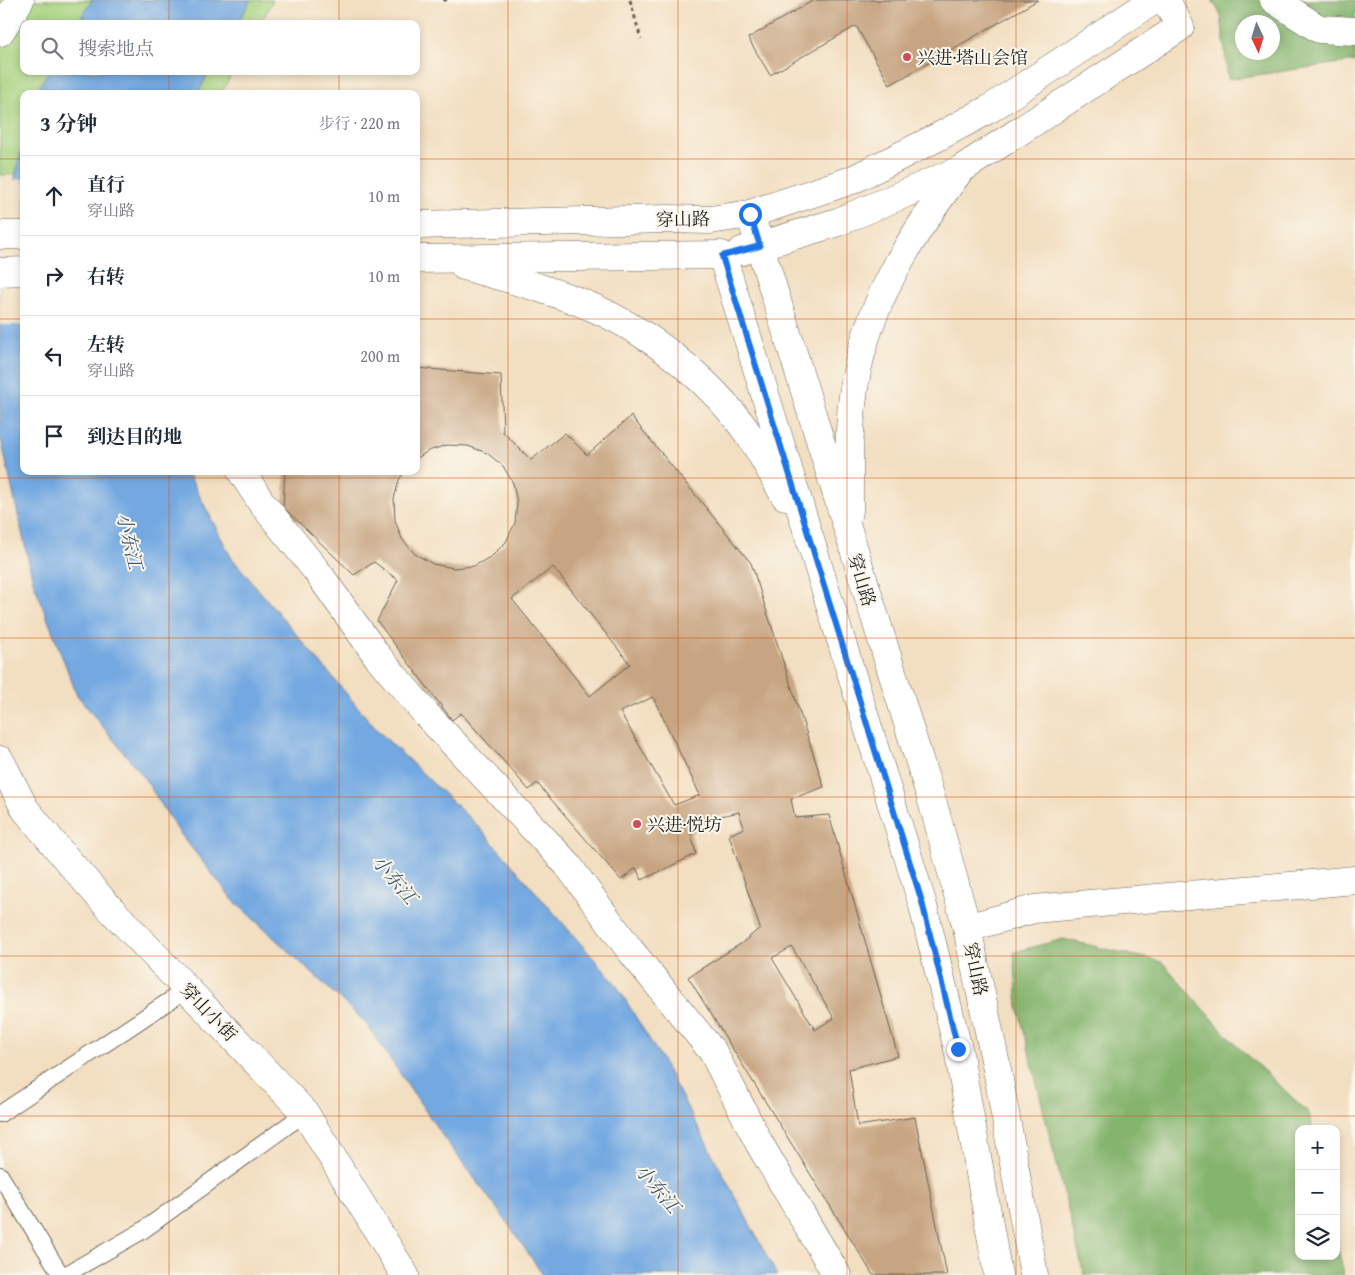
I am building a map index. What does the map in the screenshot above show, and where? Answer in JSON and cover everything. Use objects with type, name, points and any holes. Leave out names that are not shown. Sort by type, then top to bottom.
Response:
[{"type":"main road","points":[[0,32],[20,0]]},
{"type":"main road","points":[[750,214],[852,180],[938,137],[991,108],[1154,0]]},
{"type":"main road","points":[[710,220],[722,256],[760,246],[870,210],[960,170],[1180,27],[1166,0]]},
{"type":"main road","points":[[1274,0],[1319,29],[1355,32]]},
{"type":"main road","points":[[849,540],[849,443],[855,382],[862,350],[886,287],[908,242],[960,170]]},
{"type":"main road","name":"穿山路","points":[[420,225],[668,219],[710,220],[750,214],[849,540],[935,811],[967,928],[997,1069],[1034,1275]]},
{"type":"main road","points":[[0,235],[20,235]]},
{"type":"main road","name":"穿山路","points":[[427,259],[722,256],[922,902],[958,1049],[998,1275]]},
{"type":"main road","points":[[427,259],[568,298],[619,321],[655,343],[703,382],[728,408],[754,442],[810,538]]},
{"type":"main road","points":[[0,272],[20,271]]},
{"type":"main road","points":[[244,475],[261,502],[316,570],[378,657],[427,715],[567,864],[630,950],[713,1052],[759,1143],[837,1275]]},
{"type":"main road","name":"穿山小街","points":[[0,760],[25,809],[52,843],[104,902],[305,1113],[404,1275]]},
{"type":"main road","points":[[967,928],[1034,909],[1355,880]]},
{"type":"lane","points":[[0,1114],[188,989]]},
{"type":"lane","points":[[0,1174],[63,1275],[142,1231],[305,1113]]},
{"type":"path","points":[[443,0],[451,0]]},
{"type":"path","points":[[630,0],[640,39]]},
{"type":"green space","points":[[0,0],[273,0],[262,20],[20,20],[20,75],[231,75],[223,90],[20,90],[20,174],[0,175]]},
{"type":"green space","points":[[1212,0],[1355,0],[1355,61],[1228,79],[1221,15]]},
{"type":"green space","points":[[1063,939],[1162,962],[1236,1045],[1309,1113],[1311,1125],[1295,1125],[1295,1260],[1340,1260],[1340,1257],[1344,1275],[1084,1275],[1018,1007],[1014,952]]},
{"type":"water","points":[[92,0],[251,0],[239,20],[80,20]]},
{"type":"water","points":[[47,75],[207,75],[200,90],[37,90]]},
{"type":"water","name":"小东江","points":[[20,156],[20,475],[189,475],[231,557],[377,730],[479,827],[615,983],[662,1060],[777,1275],[543,1275],[504,1218],[442,1135],[365,1022],[233,900],[179,832],[143,776],[77,695],[33,581],[0,435],[0,242]]},
{"type":"pier","points":[[20,179],[20,325],[0,325],[0,231],[12,180]]},
{"type":"building","name":"兴进·塔山会馆","points":[[814,0],[1038,0],[890,85],[856,26],[770,75],[748,38]]},
{"type":"building","name":"兴进·悦坊","points":[[420,368],[501,375],[503,432],[531,460],[565,433],[587,455],[631,416],[751,563],[824,787],[791,799],[795,818],[829,815],[898,1056],[849,1069],[858,1126],[915,1117],[947,1275],[873,1275],[688,977],[742,943],[760,928],[729,835],[744,828],[739,812],[707,819],[691,834],[696,854],[642,880],[636,868],[621,880],[537,783],[529,790],[461,713],[452,720],[377,621],[398,580],[374,562],[354,575],[283,507],[285,475],[402,475],[399,480],[394,499],[395,520],[402,539],[415,554],[433,564],[454,568],[474,566],[492,556],[506,542],[515,523],[517,503],[513,483],[503,466],[487,453],[468,446],[447,445],[428,451],[420,456]],"holes":[[[553,567],[630,664],[590,696],[512,599]],[[653,697],[700,795],[674,805],[620,712]],[[792,947],[834,1018],[815,1030],[772,958]]]},
{"type":"place","name":"兴进·塔山会馆","points":[[907,57]]},
{"type":"place","name":"兴进·悦坊","points":[[637,824]]},
{"type":"route","points":[[750,214],[760,246],[722,256],[922,902],[958,1049]]}]
